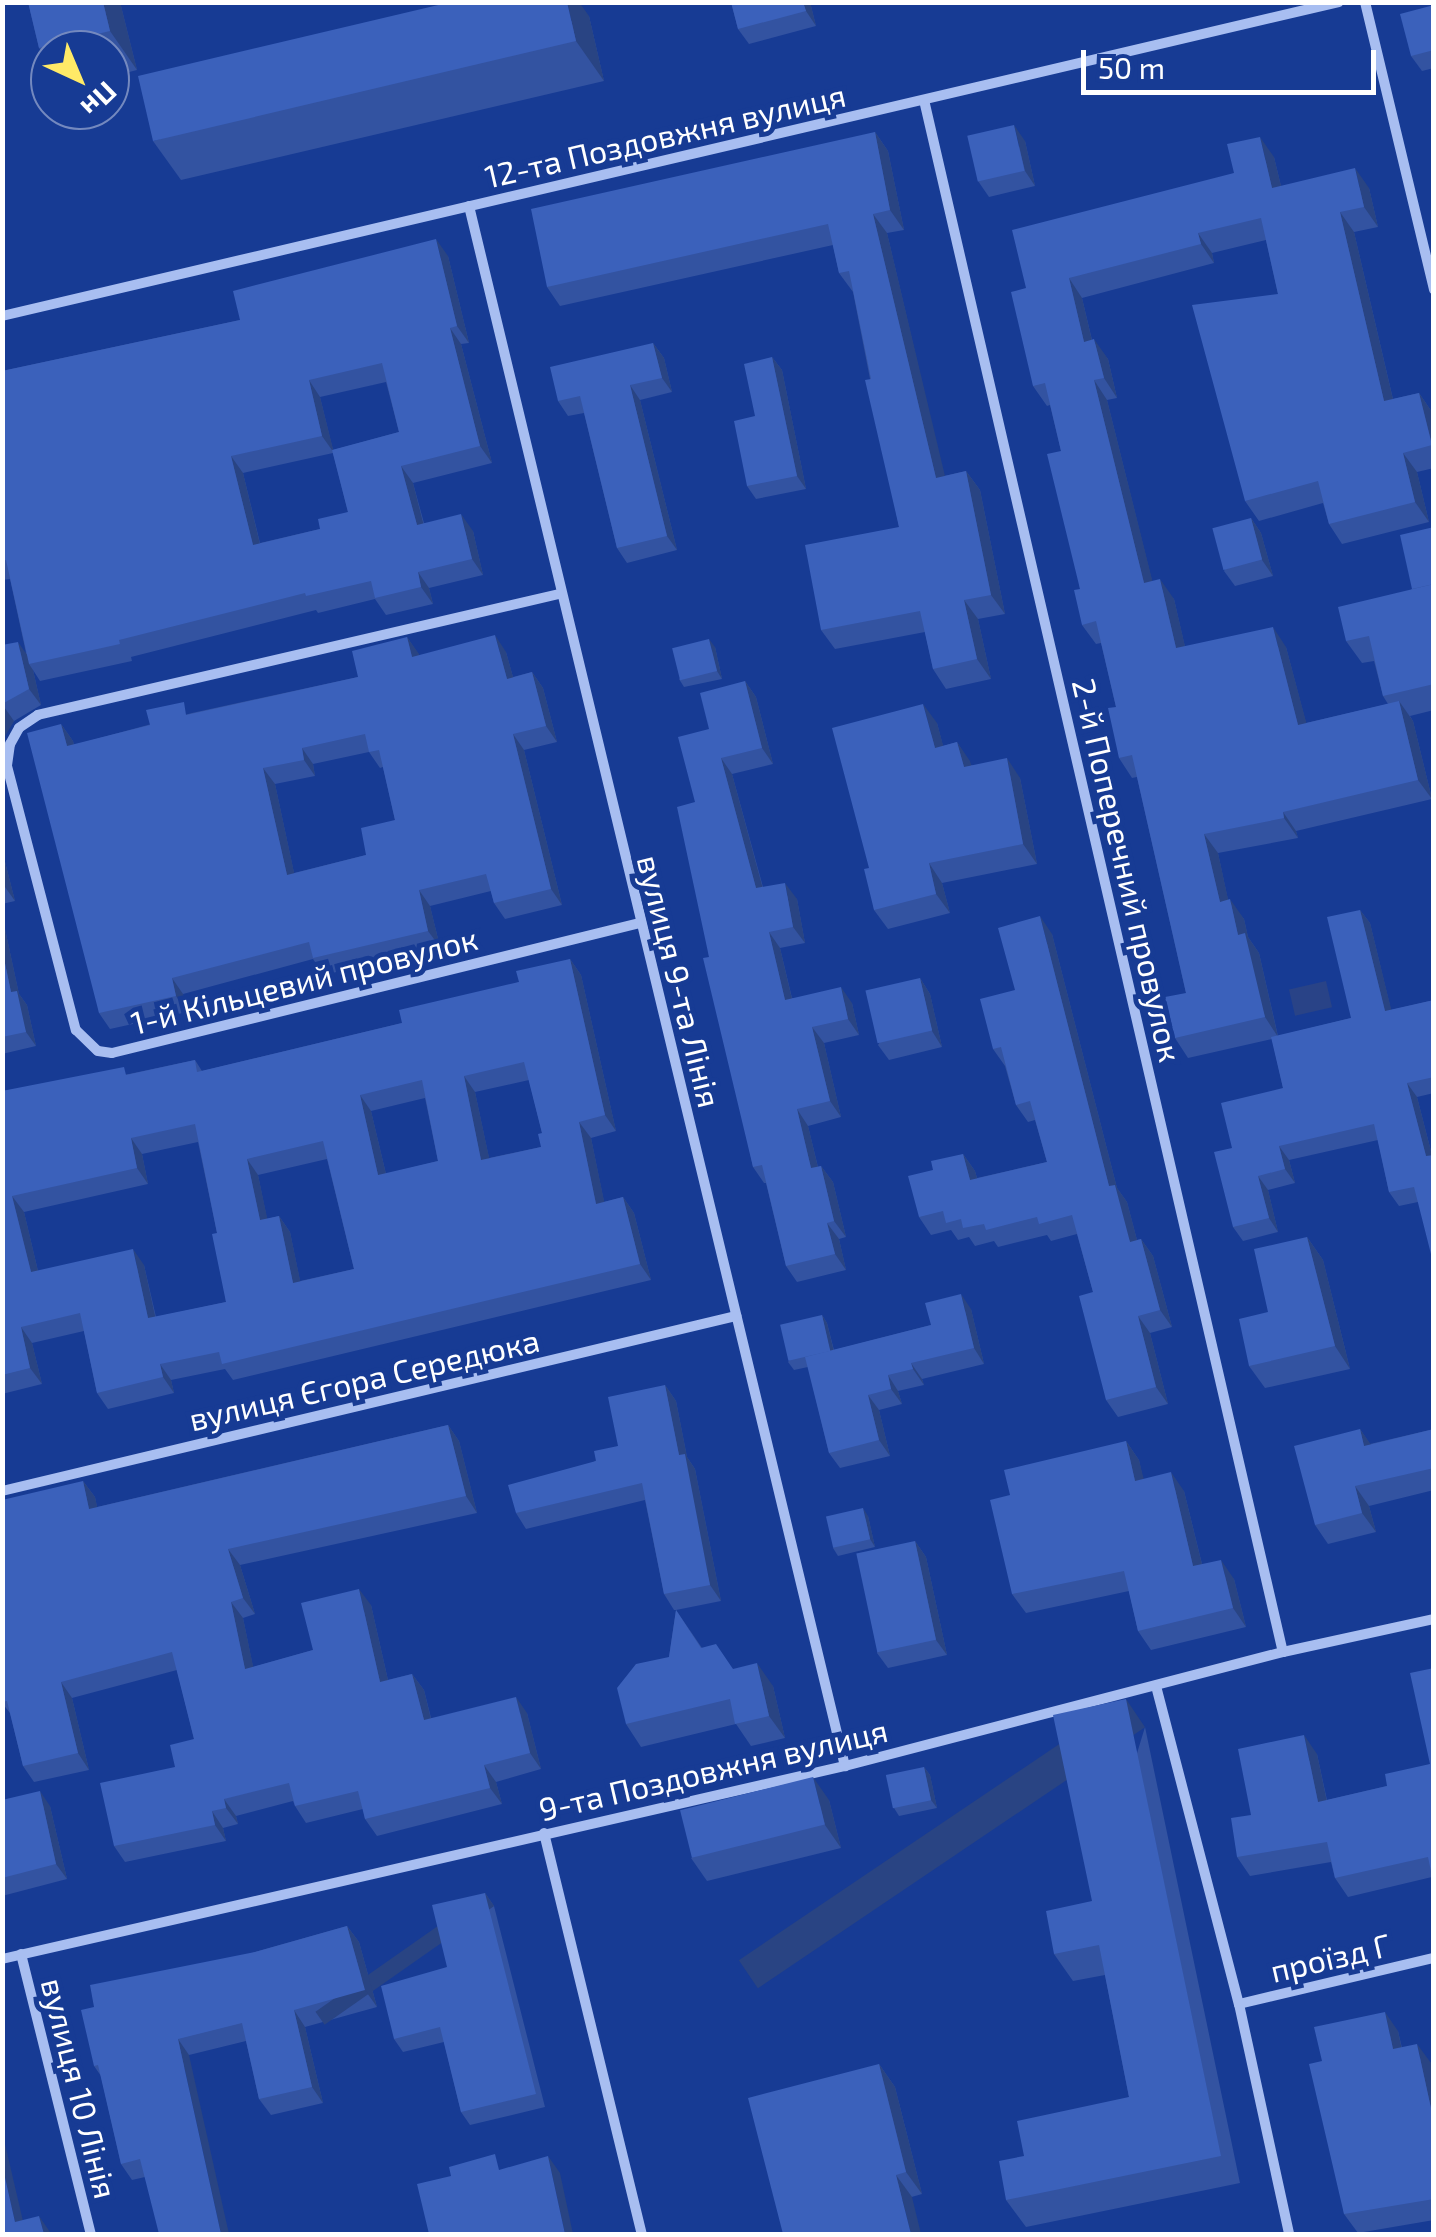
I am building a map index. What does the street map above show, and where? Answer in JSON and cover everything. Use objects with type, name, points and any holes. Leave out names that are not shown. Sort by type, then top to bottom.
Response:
[{"type":"street","name":"12-та Поздовжня вулиця","points":[[2,316],[1339,2]]},
{"type":"street","points":[[1365,2],[1434,290]]},
{"type":"street","name":"2-й Поперечний провулок","points":[[924,100],[1283,1652]]},
{"type":"street","name":"вулиця 9-та Лінія","points":[[470,206],[560,594],[845,1766]]},
{"type":"street","name":"1-й Кільцевий провулок","points":[[560,594],[38,715],[19,728],[10,744],[7,766],[76,1030],[98,1051],[112,1052],[640,923]]},
{"type":"street","name":"вулиця Єгора Середюка","points":[[2,1491],[736,1316]]},
{"type":"street","name":"9-та Поздовжня вулиця","points":[[2,1959],[845,1766],[1283,1652],[1434,1619]]},
{"type":"street","points":[[1156,1686],[1239,2004],[1289,2234]]},
{"type":"street","points":[[544,1833],[642,2234]]},
{"type":"street","name":"вулиця 10 Лінія","points":[[22,1954],[91,2234]]},
{"type":"street","name":"проїзд Г","points":[[1239,2004],[1434,1958]]},
{"type":"water","points":[[1326,981],[1332,1007],[1295,1016],[1289,990]]},
{"type":"building","points":[[28,2],[103,2],[110,30],[35,30]]},
{"type":"building","points":[[451,2],[567,2],[576,41],[153,141],[138,76]]},
{"type":"building","points":[[731,2],[803,2],[806,11],[738,29]]},
{"type":"building","points":[[1434,5],[1434,50],[1411,56],[1400,14]]},
{"type":"building","points":[[1014,125],[1025,171],[978,182],[967,136]]},
{"type":"building","points":[[875,132],[890,210],[873,214],[936,478],[966,471],[991,595],[964,600],[977,659],[933,669],[920,611],[821,630],[805,545],[899,527],[865,380],[871,379],[849,271],[839,273],[828,224],[547,287],[531,209]]},
{"type":"building","points":[[1260,137],[1272,188],[1355,168],[1364,207],[1340,212],[1384,401],[1419,393],[1432,445],[1403,453],[1415,502],[1329,524],[1318,481],[1245,501],[1192,305],[1278,294],[1261,218],[1198,233],[1201,244],[1069,278],[1084,342],[1094,339],[1104,378],[1094,380],[1144,583],[1160,579],[1176,648],[1273,627],[1298,725],[1399,701],[1418,780],[1283,812],[1284,818],[1204,834],[1220,902],[1230,899],[1238,935],[1245,933],[1265,1017],[1175,1038],[1165,997],[1186,993],[1132,755],[1119,758],[1108,708],[1116,707],[1096,621],[1082,625],[1074,590],[1080,589],[1047,454],[1061,451],[1045,383],[1033,386],[1011,292],[1026,288],[1012,230],[1234,173],[1227,144]]},
{"type":"building","points":[[436,239],[457,326],[450,328],[480,446],[401,466],[417,525],[461,514],[472,559],[418,572],[421,587],[375,598],[371,581],[306,596],[305,593],[119,640],[120,644],[29,664],[6,560],[2,561],[2,371],[240,320],[233,291]],"holes":[[[382,363],[399,432],[332,450],[348,512],[318,519],[320,529],[253,545],[231,456],[322,436],[309,380]]]},
{"type":"building","points":[[653,343],[662,378],[630,385],[667,536],[617,548],[580,396],[558,401],[550,367]]},
{"type":"building","points":[[772,357],[797,476],[747,486],[734,421],[755,416],[744,364]]},
{"type":"building","points":[[1251,518],[1262,560],[1223,570],[1212,528]]},
{"type":"building","points":[[1434,527],[1434,584],[1412,589],[1400,535]]},
{"type":"building","points":[[1434,584],[1434,684],[1383,696],[1369,636],[1346,641],[1338,607]]},
{"type":"building","points":[[495,635],[507,679],[532,672],[546,726],[513,734],[551,889],[494,903],[486,874],[419,890],[428,931],[313,958],[309,942],[172,978],[176,996],[99,1013],[27,733],[61,724],[67,746],[150,725],[146,710],[184,702],[186,715],[358,677],[352,651],[407,637],[412,657]],"holes":[[[365,734],[369,752],[379,750],[395,820],[361,828],[366,855],[287,875],[263,768],[304,760],[302,748]]]},
{"type":"building","points":[[709,639],[717,671],[680,680],[672,648]]},
{"type":"building","points":[[18,642],[29,689],[2,704],[2,645]]},
{"type":"building","points":[[745,681],[762,748],[721,758],[756,888],[785,883],[793,927],[769,932],[785,1000],[841,987],[848,1019],[812,1027],[830,1101],[797,1109],[811,1168],[821,1166],[834,1221],[827,1223],[835,1254],[786,1266],[762,1165],[753,1167],[703,958],[709,957],[677,807],[695,802],[678,737],[709,729],[700,693]]},
{"type":"building","points":[[923,704],[935,748],[957,742],[964,767],[1007,758],[1023,844],[929,863],[936,894],[874,910],[864,869],[869,868],[832,728]]},
{"type":"building","points":[[1360,910],[1385,1011],[1434,1000],[1434,1077],[1407,1083],[1426,1156],[1434,1155],[1434,1266],[1414,1187],[1389,1192],[1374,1124],[1279,1146],[1285,1169],[1258,1176],[1269,1218],[1233,1227],[1214,1152],[1232,1148],[1221,1103],[1283,1088],[1271,1037],[1351,1018],[1327,917]]},
{"type":"building","points":[[1040,916],[1109,1186],[1115,1185],[1130,1242],[1141,1239],[1160,1310],[1138,1316],[1156,1387],[1106,1400],[1079,1296],[1093,1292],[1072,1215],[1039,1224],[1037,1217],[986,1230],[984,1224],[963,1228],[961,1219],[946,1223],[943,1211],[919,1217],[908,1176],[933,1170],[931,1161],[963,1154],[970,1180],[1047,1162],[1030,1101],[1016,1105],[1001,1047],[993,1049],[980,999],[1015,990],[998,928]]},
{"type":"building","points":[[2,949],[11,992],[17,991],[26,1032],[2,1037]]},
{"type":"building","points":[[570,959],[605,1115],[579,1122],[596,1204],[623,1197],[640,1264],[222,1364],[219,1352],[160,1364],[163,1377],[97,1393],[80,1313],[21,1327],[30,1368],[2,1375],[2,1091],[124,1067],[126,1075],[195,1060],[197,1072],[402,1023],[399,1010],[519,982],[516,971]],"holes":[[[524,1062],[542,1133],[538,1134],[541,1147],[481,1160],[464,1076]],[[422,1080],[438,1161],[378,1175],[360,1095]],[[195,1124],[226,1302],[148,1318],[133,1249],[31,1272],[12,1196],[137,1168],[131,1138]],[[323,1141],[354,1269],[293,1283],[279,1216],[260,1220],[247,1159]]]},
{"type":"building","points":[[920,978],[932,1031],[878,1043],[865,991]]},
{"type":"building","points":[[1307,1237],[1335,1346],[1249,1366],[1239,1319],[1268,1312],[1254,1249]]},
{"type":"building","points":[[961,1294],[974,1348],[911,1363],[913,1369],[888,1375],[891,1389],[868,1395],[879,1440],[829,1453],[805,1357],[931,1325],[925,1303]]},
{"type":"building","points":[[822,1315],[830,1351],[788,1361],[780,1325]]},
{"type":"building","points":[[665,1385],[679,1455],[685,1454],[710,1585],[664,1594],[642,1483],[516,1513],[508,1485],[596,1461],[594,1451],[618,1446],[608,1397]]},
{"type":"building","points":[[448,1425],[466,1496],[228,1549],[243,1598],[231,1602],[245,1669],[313,1650],[301,1603],[359,1589],[380,1682],[412,1674],[424,1720],[516,1697],[530,1753],[484,1765],[490,1788],[365,1819],[358,1791],[295,1806],[289,1783],[224,1799],[226,1808],[212,1811],[215,1825],[114,1846],[100,1783],[175,1767],[170,1745],[194,1739],[172,1652],[61,1682],[78,1753],[23,1766],[7,1701],[2,1702],[2,1500],[83,1481],[89,1509]]},
{"type":"building","points":[[1360,1429],[1364,1446],[1434,1429],[1434,1468],[1355,1486],[1362,1513],[1315,1525],[1294,1446]]},
{"type":"building","points":[[1126,1441],[1135,1481],[1171,1472],[1193,1566],[1221,1560],[1233,1608],[1138,1631],[1124,1571],[1012,1594],[990,1500],[1010,1495],[1004,1470]]},
{"type":"building","points":[[863,1508],[870,1539],[833,1548],[826,1517]]},
{"type":"building","points":[[915,1541],[936,1640],[877,1652],[856,1553]]},
{"type":"building","points":[[676,1610],[701,1648],[716,1644],[733,1669],[757,1663],[769,1716],[735,1724],[730,1699],[626,1724],[617,1688],[636,1664],[669,1657]]},
{"type":"building","points":[[1434,1668],[1434,1876],[1428,1857],[1335,1878],[1327,1842],[1237,1857],[1231,1818],[1251,1815],[1238,1749],[1304,1735],[1318,1802],[1387,1786],[1385,1774],[1430,1764],[1410,1673]]},
{"type":"building","points":[[1126,1699],[1221,2156],[1006,2200],[999,2161],[1024,2156],[1017,2121],[1129,2097],[1099,1945],[1054,1954],[1046,1911],[1092,1901],[1053,1715]]},
{"type":"building","points":[[924,1767],[931,1800],[893,1808],[886,1775]]},
{"type":"building","points":[[813,1777],[825,1825],[692,1858],[680,1810]]},
{"type":"building","points":[[40,1791],[56,1864],[2,1878],[2,1800]]},
{"type":"building","points":[[485,1893],[536,2094],[461,2112],[440,2027],[394,2039],[381,1986],[447,1967],[432,1905]]},
{"type":"building","points":[[347,1926],[365,1990],[294,2010],[312,2087],[259,2099],[242,2023],[178,2039],[221,2234],[159,2234],[140,2159],[121,2164],[81,2010],[94,2007],[90,1985],[255,1952]]},
{"type":"building","points":[[1385,2012],[1393,2049],[1417,2044],[1434,2122],[1434,2199],[1344,2214],[1309,2064],[1322,2061],[1314,2027]]},
{"type":"building","points":[[879,2064],[906,2172],[896,2175],[911,2234],[783,2234],[748,2098]]},
{"type":"building","points":[[495,2154],[499,2170],[548,2156],[565,2234],[429,2234],[417,2184],[451,2176],[449,2167]]},
{"type":"building","points":[[2,2164],[15,2222],[39,2216],[44,2234],[2,2234]]}]
